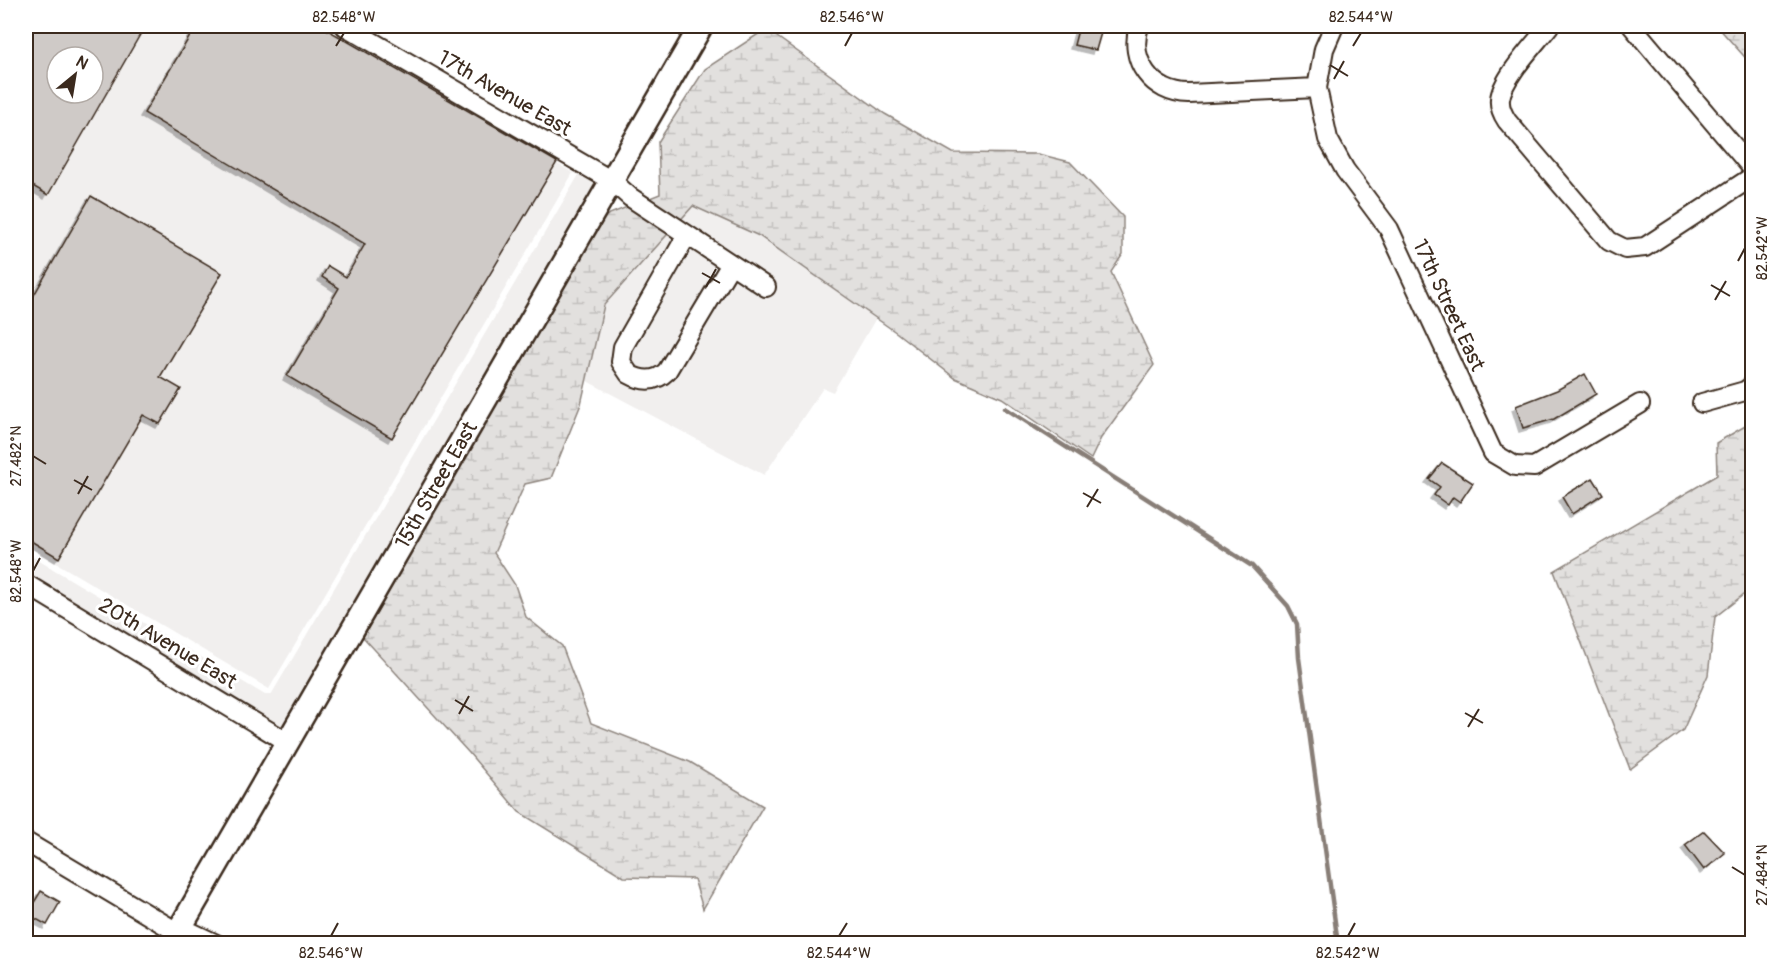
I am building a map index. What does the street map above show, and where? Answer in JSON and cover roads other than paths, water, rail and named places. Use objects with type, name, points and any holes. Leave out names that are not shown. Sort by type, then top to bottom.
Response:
[{"type":"main road","name":"15th Street East","points":[[176,934],[701,26]]},
{"type":"street","name":"17th Avenue East","points":[[345,26],[612,181],[687,235],[766,287]]},
{"type":"street","points":[[1139,26],[1135,42],[1140,65],[1156,85],[1170,92],[1189,94],[1317,88]]},
{"type":"street","name":"17th Street East","points":[[1334,26],[1324,49],[1317,88],[1321,113],[1334,153],[1389,229],[1493,453],[1515,466],[1534,467],[1640,405]]},
{"type":"street","points":[[1549,26],[1508,79],[1501,93],[1500,106],[1507,122],[1609,241],[1625,249],[1645,247],[1752,177]]},
{"type":"street","points":[[1632,26],[1752,168]]},
{"type":"street","points":[[687,235],[624,347],[621,362],[629,374],[650,380],[660,378],[667,371],[731,264]]},
{"type":"street","points":[[1702,403],[1744,391],[1752,386]]},
{"type":"street","name":"20th Avenue East","points":[[26,584],[287,742]]},
{"type":"street","points":[[26,842],[176,934],[216,944]]},
{"type":"waterway","points":[[1005,408],[1252,566],[1288,606],[1297,624],[1299,658],[1338,944]]}]
